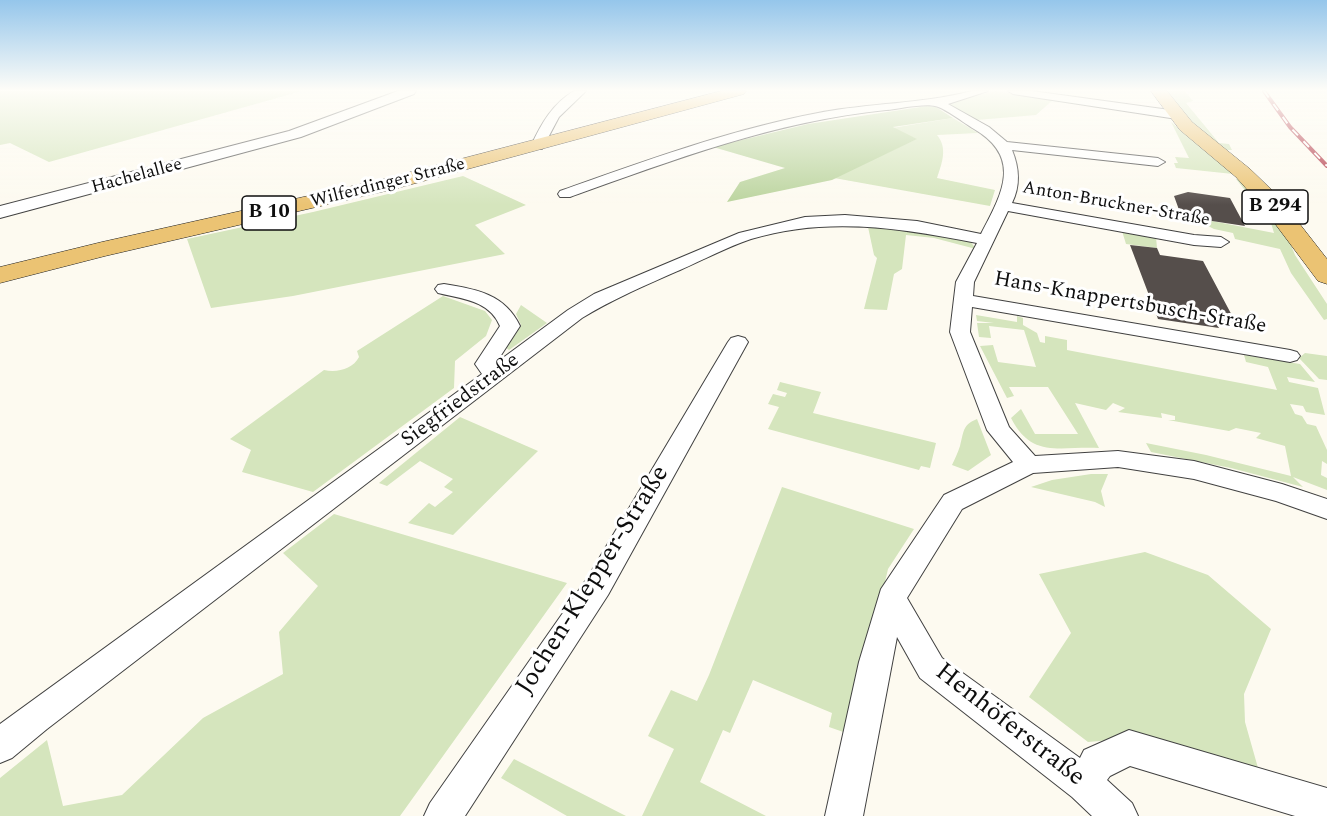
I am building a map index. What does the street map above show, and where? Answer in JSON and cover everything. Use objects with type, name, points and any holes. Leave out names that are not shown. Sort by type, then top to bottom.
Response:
[{"type":"main road","name":"Wilferdinger Straße","points":[[0,275],[111,247],[341,196],[599,129]]},
{"type":"main road","name":"B 294","points":[[1190,129],[1243,173],[1264,195],[1327,276]]},
{"type":"street","name":"Hachelallee","points":[[0,212],[307,129]]},
{"type":"street","points":[[537,146],[544,129]]},
{"type":"street","points":[[565,194],[700,146],[767,129]]},
{"type":"street","points":[[983,129],[1003,145],[1012,173],[1009,195],[965,282],[960,332],[992,417],[999,430],[1029,465]]},
{"type":"street","points":[[1003,145],[1158,162]]},
{"type":"street","name":"Anton-Bruckner-Straße","points":[[1004,206],[1194,240],[1221,242]]},
{"type":"street","name":"Siegfriedstraße","points":[[0,746],[35,717],[575,315],[601,298],[735,240],[766,230],[805,222],[845,220],[916,226],[987,240]]},
{"type":"street","points":[[444,288],[498,305],[507,315],[510,326],[485,364],[494,376]]},
{"type":"street","name":"Hans-Knappertsbusch-Straße","points":[[962,300],[1290,356]]},
{"type":"street","name":"Jochen-Klepper-Straße","points":[[442,816],[598,586],[738,342]]},
{"type":"street","points":[[844,816],[874,662],[891,598],[953,502],[1029,465],[1093,459],[1144,462],[1194,470],[1282,493],[1327,508]]},
{"type":"street","name":"Henhöferstraße","points":[[891,598],[930,669],[1085,784],[1119,816]]},
{"type":"street","points":[[1085,784],[1097,763],[1129,748],[1327,807]]},
{"type":"green space","points":[[0,129],[166,129],[49,162],[10,143],[0,145]]},
{"type":"green space","points":[[787,129],[897,129],[917,139],[832,180],[727,202],[740,182],[785,168],[713,147]]},
{"type":"green space","points":[[894,129],[971,129],[978,133],[937,135],[943,150],[937,178],[995,190],[990,206],[834,178],[916,139]]},
{"type":"green space","points":[[1175,129],[1179,129],[1233,174],[1176,168],[1174,163],[1178,163],[1175,157],[1189,158]]},
{"type":"green space","points":[[1198,129],[1208,129],[1219,143],[1229,144],[1232,150],[1224,150]]},
{"type":"green space","points":[[463,176],[526,205],[475,225],[505,254],[293,296],[211,308],[187,239]]},
{"type":"green space","points":[[1236,179],[1242,179],[1289,240],[1295,255],[1327,304],[1327,319],[1324,320],[1291,273],[1280,249],[1235,239],[1233,233],[1214,229],[1204,224],[1212,221],[1274,233],[1271,223]]},
{"type":"green space","points":[[868,227],[914,231],[970,241],[976,249],[934,238],[906,235],[902,269],[894,274],[887,310],[864,309],[877,258],[874,255]]},
{"type":"green space","points":[[1122,231],[1156,237],[1157,248],[1126,244]]},
{"type":"green space","points":[[443,296],[485,311],[492,320],[486,336],[455,361],[454,388],[313,492],[242,472],[251,450],[230,439],[324,370],[334,371],[353,365],[359,357],[357,351]]},
{"type":"green space","points":[[521,305],[547,323],[509,350],[504,346],[521,325],[516,314]]},
{"type":"green space","points":[[976,315],[1017,322],[1017,316],[1023,318],[1023,325],[1037,333],[1040,342],[1045,343],[1045,336],[1067,340],[1067,350],[1277,390],[1268,367],[1246,362],[1244,355],[1300,364],[1315,382],[1287,377],[1289,382],[1318,388],[1325,415],[1306,412],[1303,406],[1290,404],[1295,414],[1302,416],[1307,424],[1316,426],[1327,450],[1327,464],[1322,461],[1321,475],[1327,478],[1327,490],[1293,477],[1303,487],[1231,468],[1151,452],[1146,443],[1291,476],[1285,446],[1256,438],[1261,433],[1236,428],[1229,431],[1168,420],[1175,420],[1175,416],[1161,413],[1162,418],[1118,412],[1125,408],[1113,403],[1106,410],[1075,403],[1099,448],[1048,448],[1038,445],[1028,440],[1019,431],[1011,418],[1021,409],[1035,434],[1078,434],[1048,387],[1009,387],[1014,396],[1007,398],[980,346],[993,345],[998,362],[1036,367],[1024,330],[989,326],[991,338],[979,337],[977,323],[994,323],[977,321]]},
{"type":"green space","points":[[1305,353],[1327,356],[1327,380],[1319,379],[1299,358]]},
{"type":"green space","points":[[780,382],[821,392],[813,413],[936,443],[930,468],[921,466],[919,470],[768,429],[779,407],[768,404],[773,394],[785,397],[787,393],[777,390]]},
{"type":"green space","points":[[460,417],[538,451],[453,535],[408,523],[429,503],[435,507],[453,492],[444,487],[453,479],[420,461],[387,486],[379,483]]},
{"type":"green space","points":[[977,419],[991,455],[968,471],[952,465],[964,430]]},
{"type":"green space","points":[[1091,474],[1108,474],[1101,491],[1105,507],[1095,502],[1031,487],[1052,480]]},
{"type":"green space","points":[[782,487],[914,529],[888,569],[849,734],[829,727],[832,713],[753,680],[730,733],[723,730],[700,782],[766,816],[642,816],[674,749],[648,736],[671,690],[697,701]]},
{"type":"green space","points":[[334,514],[567,583],[400,816],[0,816],[0,778],[47,740],[63,806],[122,795],[203,718],[283,674],[279,632],[318,586],[283,553]]},
{"type":"green space","points":[[1145,552],[1208,575],[1271,629],[1244,694],[1245,722],[1260,775],[1133,738],[1088,742],[1029,697],[1071,633],[1039,574]]},
{"type":"green space","points":[[514,759],[626,816],[567,816],[501,778]]},
{"type":"building","points":[[1188,192],[1230,198],[1245,226],[1212,221],[1204,224],[1186,221],[1182,218],[1174,196]]},
{"type":"building","points":[[1130,245],[1157,248],[1160,255],[1203,261],[1236,323],[1215,320],[1219,328],[1158,319]]},
{"type":"railway","points":[[1292,129],[1327,166]]}]
